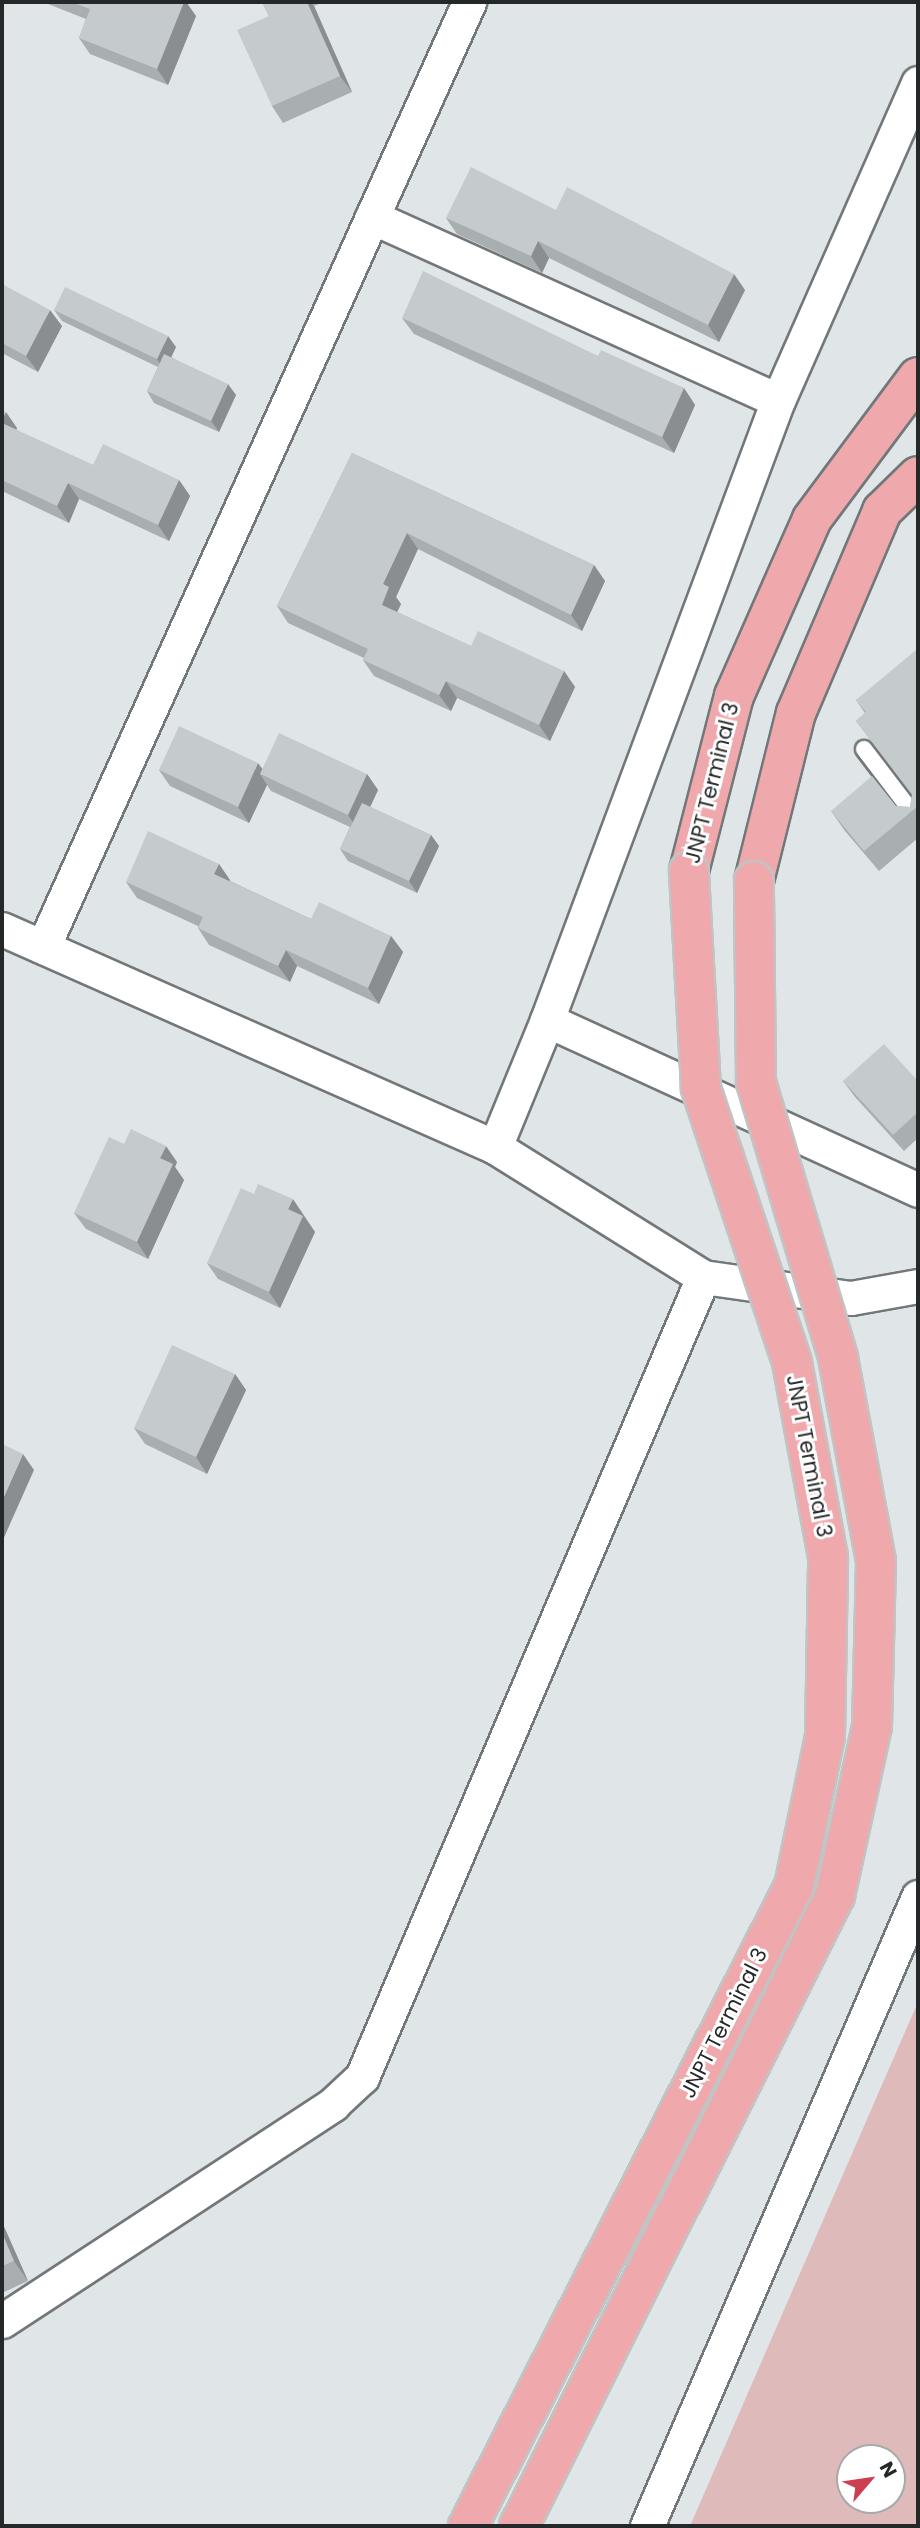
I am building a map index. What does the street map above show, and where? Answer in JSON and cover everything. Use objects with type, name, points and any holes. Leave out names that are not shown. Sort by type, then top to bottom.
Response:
[{"type":"main road","name":"JNPT Terminal 3","points":[[468,2526],[794,1886],[820,1763],[828,1556],[792,1362],[701,1088],[690,870],[734,696],[812,519],[918,377]]},
{"type":"main road","name":"JNPT Terminal 3","points":[[519,2526],[835,1896],[872,1726],[876,1561],[838,1357],[756,1082],[754,881],[796,713],[882,512],[918,476]]},
{"type":"street","points":[[43,947],[469,2]]},
{"type":"street","points":[[495,1147],[547,1020],[778,400],[918,83]]},
{"type":"street","points":[[372,217],[778,400]]},
{"type":"street","points":[[2,929],[495,1147],[703,1277],[851,1298],[918,1286]]},
{"type":"street","points":[[547,1020],[918,1190]]},
{"type":"street","points":[[2,2321],[333,2104],[362,2077],[703,1277]]},
{"type":"street","points":[[648,2526],[918,1897]]},
{"type":"lane","points":[[864,749],[918,820]]},
{"type":"shaded area","points":[[918,2002],[918,2526],[690,2526]]},
{"type":"building","points":[[71,2],[184,2],[157,69],[79,38],[90,9]]},
{"type":"building","points":[[262,2],[307,2],[340,76],[272,106],[237,30],[269,16]]},
{"type":"building","points":[[471,167],[556,210],[567,187],[734,274],[708,325],[538,241],[531,256],[446,218]]},
{"type":"building","points":[[423,271],[598,356],[601,350],[684,388],[662,437],[402,318]]},
{"type":"building","points":[[2,284],[50,310],[26,356],[2,343]]},
{"type":"building","points":[[65,287],[168,336],[157,359],[54,310]]},
{"type":"building","points":[[164,354],[228,384],[211,421],[147,391]]},
{"type":"building","points":[[2,423],[93,465],[103,444],[179,480],[158,525],[68,483],[57,506],[2,480]]},
{"type":"building","points":[[352,453],[594,565],[571,615],[407,533],[383,584],[389,587],[382,605],[471,646],[478,631],[564,671],[539,725],[446,681],[439,695],[363,660],[368,649],[277,606]]},
{"type":"building","points":[[916,650],[918,806],[864,851],[831,811],[872,776],[896,806],[910,807],[912,794],[856,721],[866,712],[856,700]]},
{"type":"building","points":[[179,726],[258,763],[238,807],[159,770]]},
{"type":"building","points":[[279,733],[367,774],[348,815],[260,774]]},
{"type":"building","points":[[362,803],[431,835],[409,881],[340,849]]},
{"type":"building","points":[[148,831],[219,864],[214,874],[311,919],[319,902],[391,936],[368,988],[286,950],[278,966],[198,928],[203,917],[126,882]]},
{"type":"building","points":[[884,1044],[918,1081],[918,1112],[893,1135],[843,1081]]},
{"type":"building","points":[[131,1129],[166,1146],[160,1158],[173,1164],[137,1242],[74,1213],[109,1137],[124,1144]]},
{"type":"building","points":[[258,1184],[293,1199],[288,1209],[303,1216],[269,1292],[207,1263],[241,1188],[254,1194]]},
{"type":"building","points":[[172,1345],[235,1374],[196,1457],[134,1428]]},
{"type":"building","points":[[2,1444],[23,1454],[2,1501]]},
{"type":"building","points":[[2,2233],[14,2261],[2,2266]]}]
